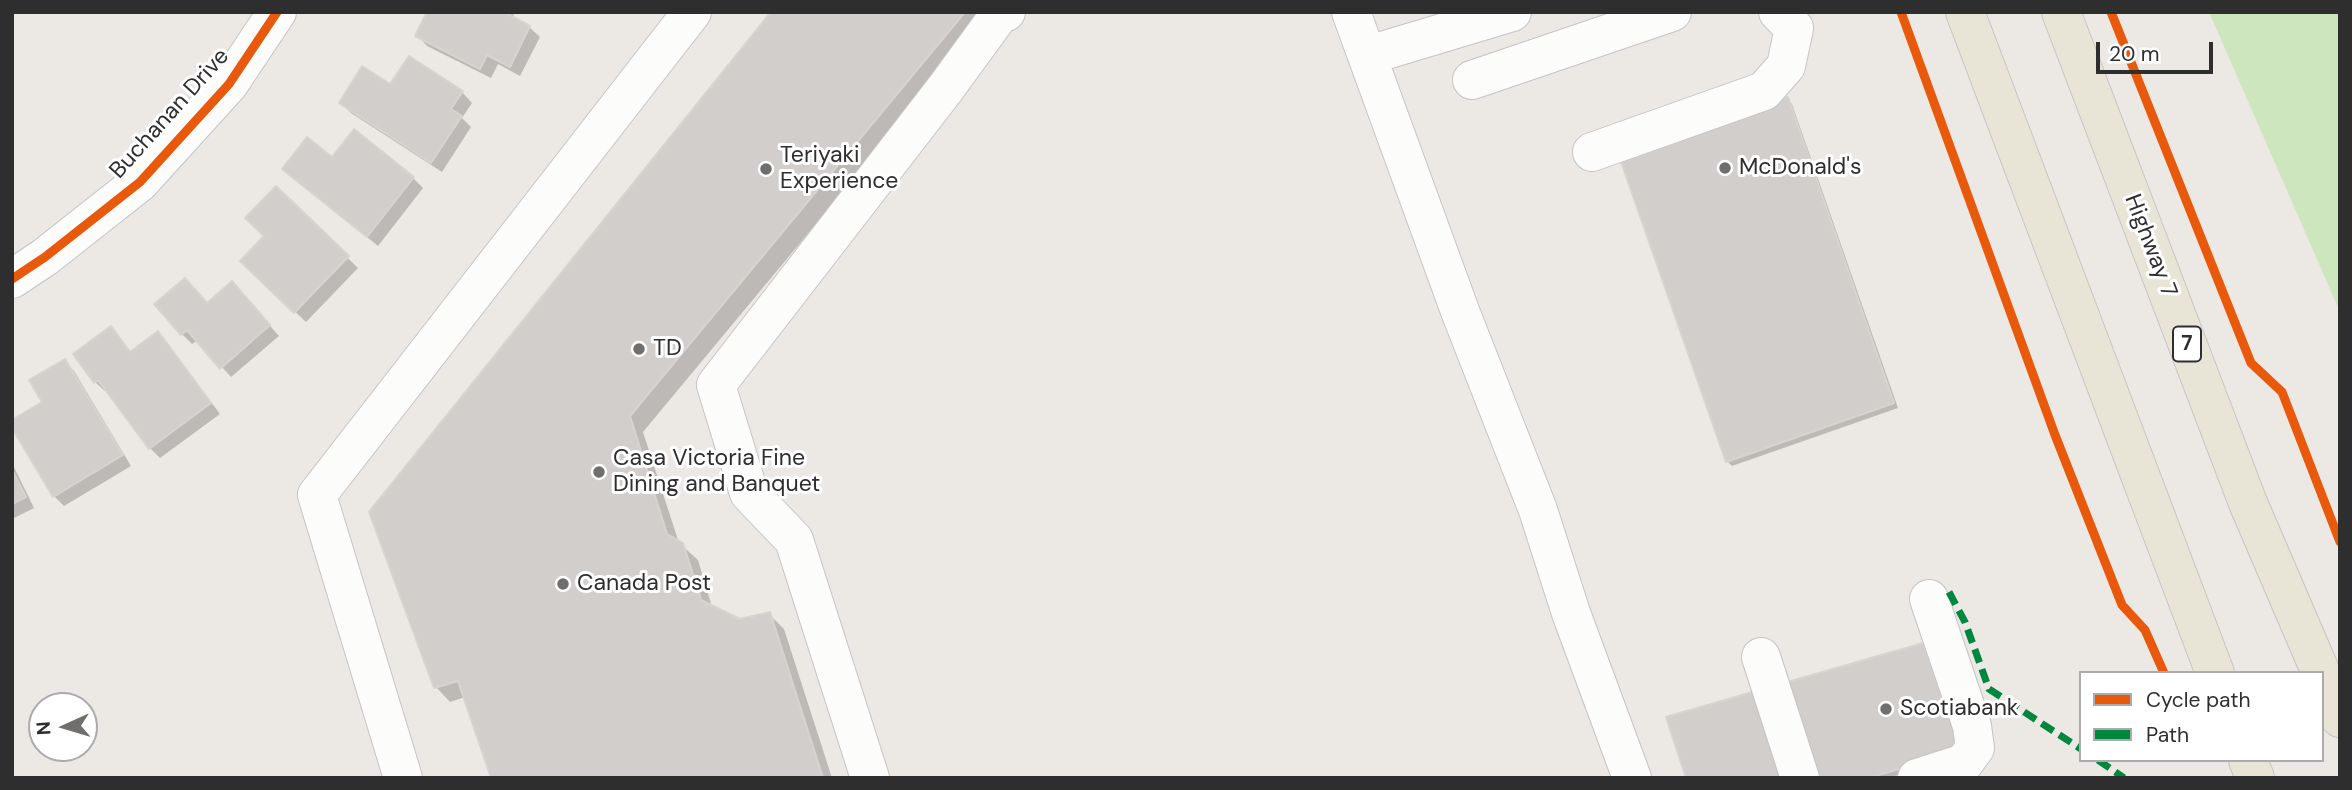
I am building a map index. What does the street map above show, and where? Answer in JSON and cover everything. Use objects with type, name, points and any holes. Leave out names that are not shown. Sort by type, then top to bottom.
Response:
[{"type":"main road","points":[[1965,12],[2213,671]]},
{"type":"main road","name":"Highway 7","points":[[2061,12],[2248,503],[2319,671]]},
{"type":"main road","name":"Highway 7","points":[[2324,682],[2340,718]]},
{"type":"street","name":"Buchanan Drive","points":[[12,279],[45,257],[140,182],[229,84],[277,12]]},
{"type":"street","points":[[403,778],[317,495],[692,12]]},
{"type":"street","points":[[870,778],[794,540],[749,493],[716,385],[999,15],[1006,12]]},
{"type":"street","points":[[1351,12],[1369,55],[1460,311],[1538,510],[1571,613],[1632,778]]},
{"type":"street","points":[[1369,55],[1512,12]]},
{"type":"street","points":[[1472,80],[1672,12]]},
{"type":"street","points":[[1592,152],[1765,91],[1786,66],[1794,29],[1778,12]]},
{"type":"street","points":[[1917,778],[1964,763],[1975,748],[1972,726],[1929,599]]},
{"type":"street","points":[[1761,657],[1800,778]]},
{"type":"green space","points":[[2209,12],[2340,12],[2340,312]]},
{"type":"building","points":[[427,12],[504,12],[530,26],[510,67],[487,55],[480,69],[415,36]]},
{"type":"building","points":[[771,12],[965,12],[630,416],[667,534],[683,543],[701,600],[740,619],[770,612],[823,778],[491,778],[458,681],[434,688],[369,512]]},
{"type":"building","points":[[409,56],[463,91],[451,109],[462,116],[431,163],[339,103],[362,66],[390,84]]},
{"type":"building","points":[[1788,97],[1894,403],[1726,462],[1619,156]]},
{"type":"building","points":[[354,129],[414,177],[367,237],[282,169],[307,137],[332,157]]},
{"type":"building","points":[[276,186],[349,256],[294,313],[240,261],[264,236],[245,218]]},
{"type":"building","points":[[185,278],[207,303],[232,281],[270,325],[220,369],[187,330],[181,335],[154,304]]},
{"type":"building","points":[[111,326],[130,352],[158,331],[211,403],[149,449],[98,380],[94,383],[73,354]]},
{"type":"building","points":[[65,359],[123,455],[53,497],[12,428],[12,420],[42,402],[29,380]]},
{"type":"building","points":[[12,470],[26,497],[12,504]]},
{"type":"building","points":[[1923,643],[1961,751],[1868,778],[1686,778],[1666,717]]},
{"type":"marked path","points":[[1949,592],[1965,622],[1989,689],[2079,748]]},
{"type":"marked path","points":[[2101,762],[2124,778]]},
{"type":"cycle path","points":[[12,279],[45,257],[140,182],[229,84],[277,12]]},
{"type":"cycle path","points":[[1901,12],[2055,435],[2122,605],[2145,630],[2163,671]]},
{"type":"cycle path","points":[[2111,12],[2251,363],[2282,392],[2340,542]]},
{"type":"place","name":"McDonald's","points":[[1725,168]]},
{"type":"place","name":"Teriyaki Experience","points":[[766,169]]},
{"type":"place","name":"TD","points":[[639,349]]},
{"type":"place","name":"Casa Victoria Fine Dining and Banquet","points":[[599,472]]},
{"type":"place","name":"Canada Post","points":[[563,584]]},
{"type":"place","name":"Scotiabank","points":[[1886,709]]}]
